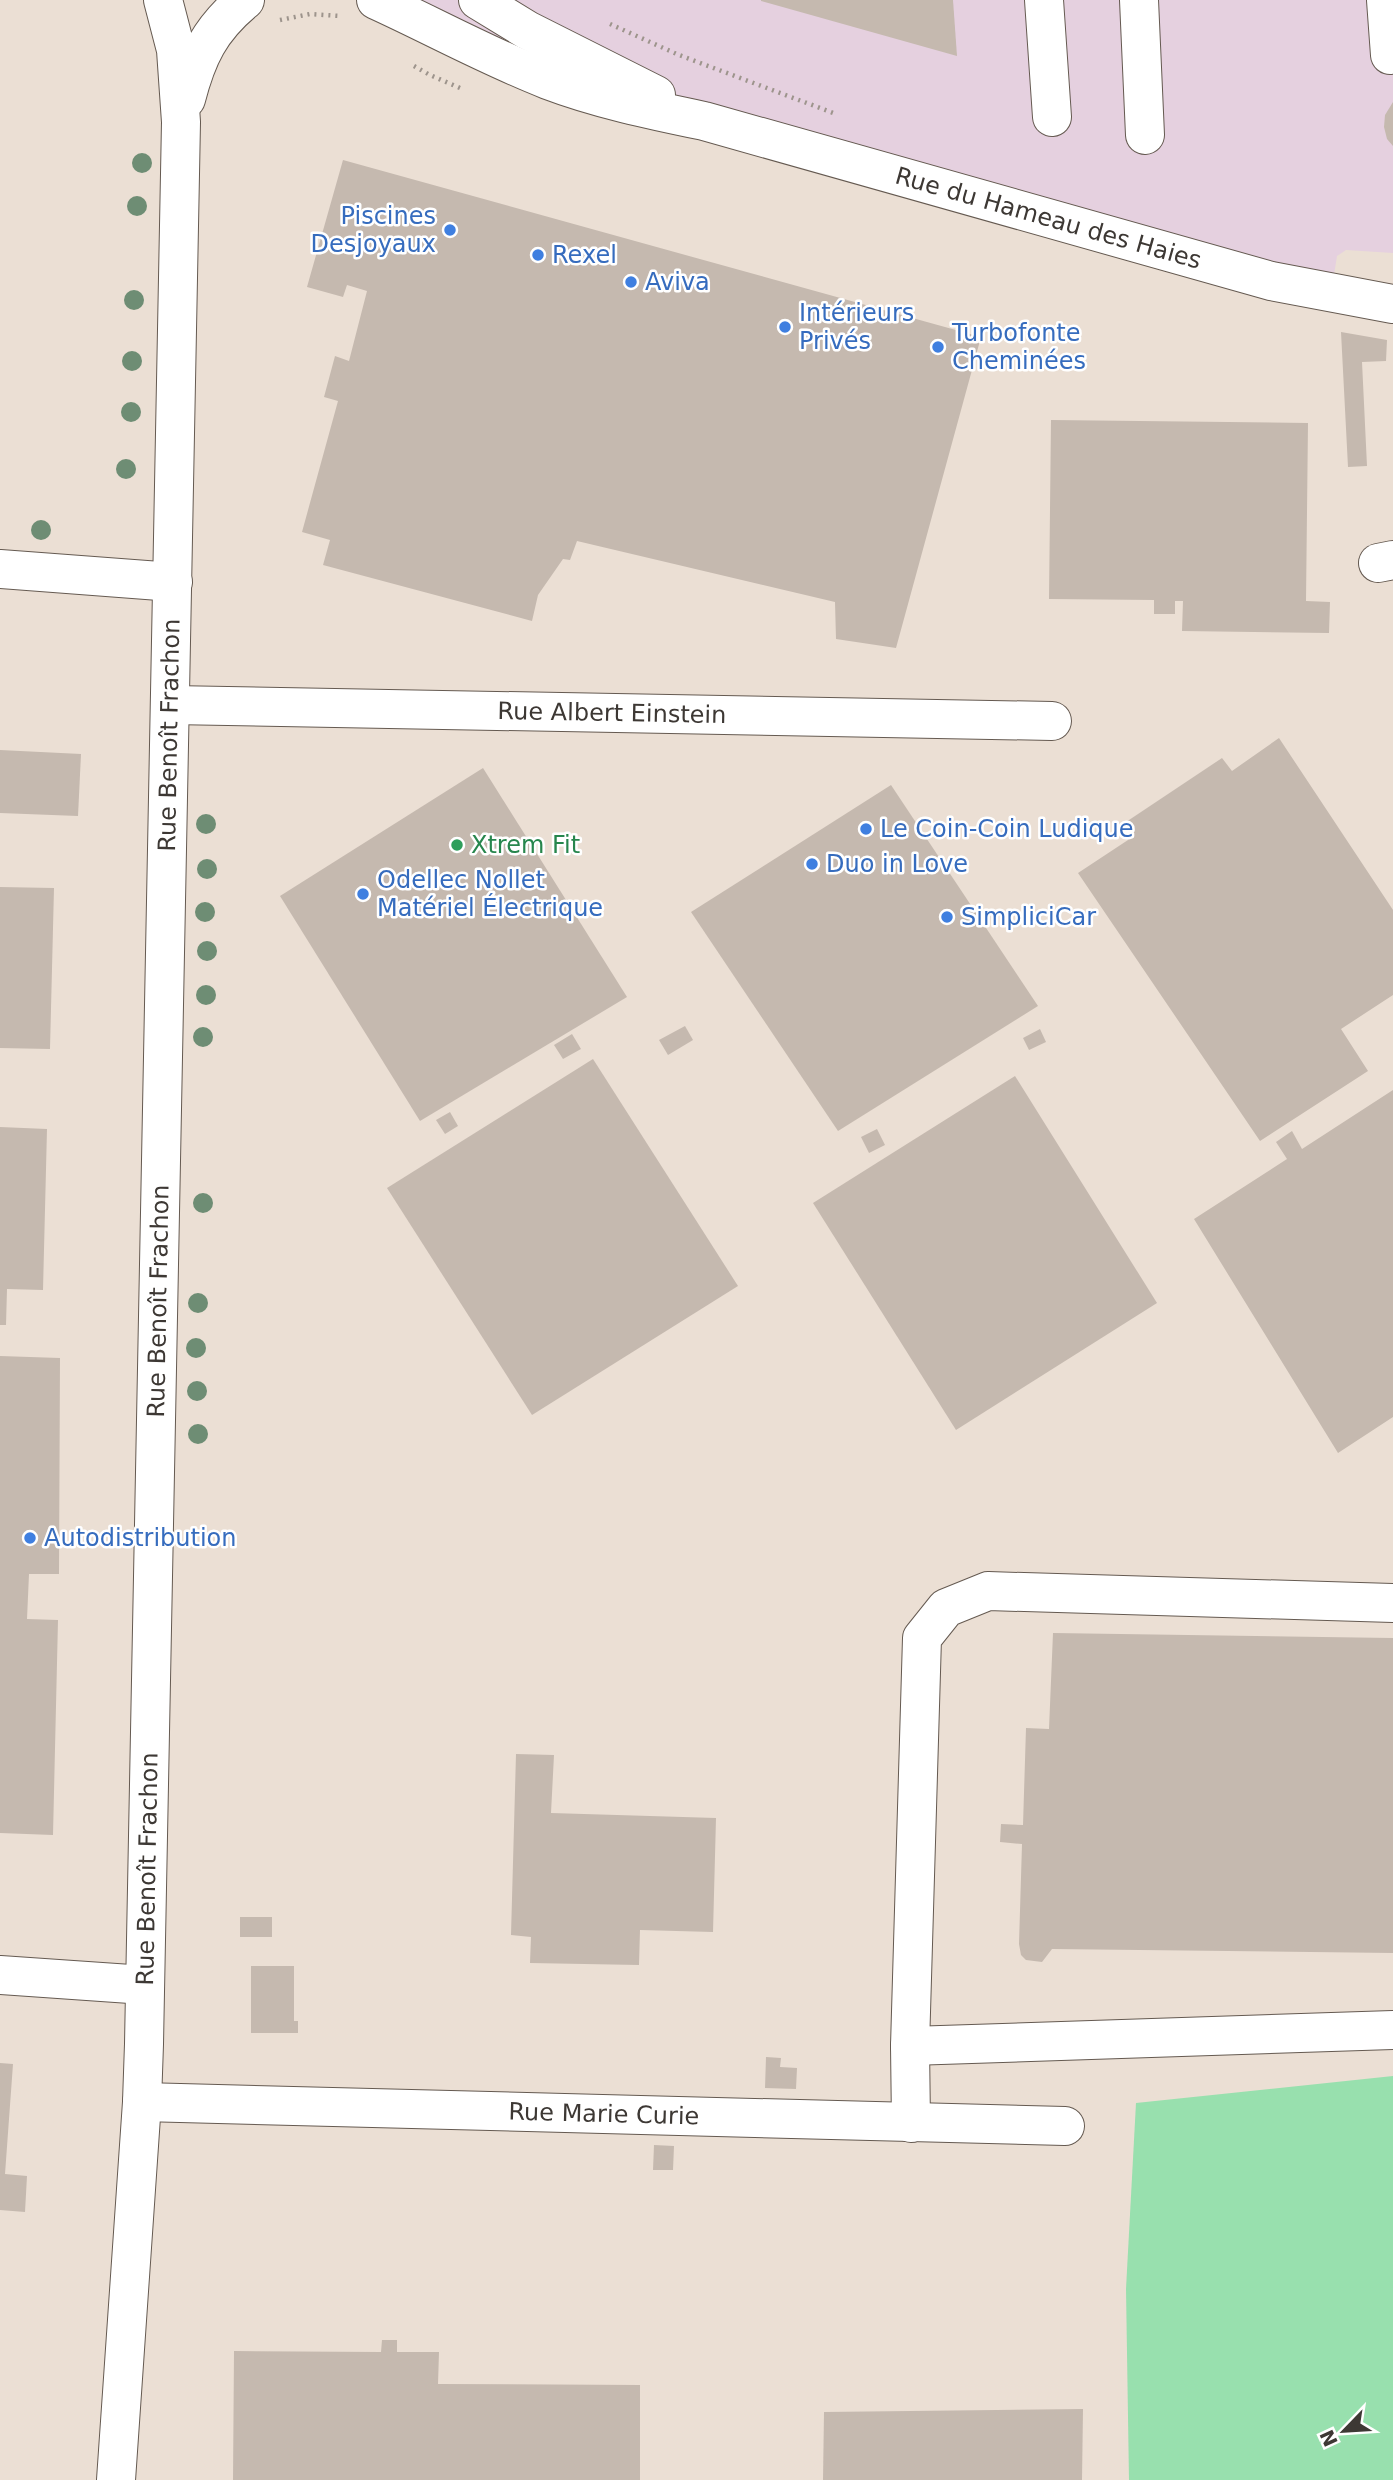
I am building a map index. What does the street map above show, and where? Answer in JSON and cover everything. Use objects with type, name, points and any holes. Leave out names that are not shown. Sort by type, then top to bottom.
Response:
[{"type":"street","name":"Rue Benoît Frachon","points":[[116,2480],[142,2102],[171,705],[181,122],[176,50],[163,0]]},
{"type":"street","name":"Rue Benoît Frachon","points":[[181,122],[200,53],[221,22],[245,0]]},
{"type":"street","name":"Rue du Hameau des Haies","points":[[376,0],[492,56],[549,80],[641,108],[704,121],[1271,281],[1393,304]]},
{"type":"street","name":"Rue du Hameau des Haies","points":[[478,0],[527,30],[704,121]]},
{"type":"street","points":[[1044,0],[1052,117]]},
{"type":"street","points":[[1139,0],[1145,135]]},
{"type":"street","points":[[1386,0],[1390,55]]},
{"type":"street","points":[[0,569],[173,582]]},
{"type":"street","name":"Rue Albert Einstein","points":[[171,705],[1052,721]]},
{"type":"street","points":[[911,2123],[910,2046],[922,1637],[946,1608],[988,1591],[1393,1603]]},
{"type":"street","points":[[0,1975],[145,1985]]},
{"type":"street","points":[[910,2046],[1393,2030]]},
{"type":"street","name":"Rue Marie Curie","points":[[142,2102],[1065,2126]]},
{"type":"path","points":[[606,22],[680,55],[842,116]]},
{"type":"shaded area","points":[[376,0],[1393,0],[1393,253],[1346,250],[1337,256],[1331,294],[1060,222]]},
{"type":"green space","points":[[1393,2076],[1393,2480],[1129,2480],[1126,2289],[1136,2103]]},
{"type":"building","points":[[953,0],[957,56],[761,1]]},
{"type":"building","points":[[1393,102],[1393,146],[1387,139],[1384,127],[1385,115]]},
{"type":"building","points":[[343,160],[981,337],[896,648],[836,639],[835,602],[577,541],[570,560],[563,559],[538,595],[532,621],[323,565],[330,540],[302,532],[338,401],[324,397],[335,356],[349,361],[367,291],[347,285],[343,297],[307,287]]},
{"type":"building","points":[[1341,332],[1387,340],[1386,361],[1362,362],[1367,466],[1348,467]]},
{"type":"building","points":[[1051,420],[1308,423],[1306,601],[1330,602],[1329,633],[1182,631],[1183,601],[1175,601],[1175,614],[1154,614],[1154,600],[1049,599]]},
{"type":"building","points":[[1279,738],[1393,910],[1393,995],[1341,1029],[1368,1071],[1260,1141],[1078,873],[1128,840],[1120,826],[1222,758],[1232,771]]},
{"type":"building","points":[[0,750],[81,754],[78,816],[0,813]]},
{"type":"building","points":[[483,768],[627,997],[420,1121],[280,896]]},
{"type":"building","points":[[891,785],[1038,1006],[838,1131],[691,912]]},
{"type":"building","points":[[0,887],[54,888],[50,1049],[0,1048]]},
{"type":"building","points":[[685,1026],[693,1040],[668,1055],[659,1040]]},
{"type":"building","points":[[1040,1029],[1046,1042],[1029,1050],[1023,1038]]},
{"type":"building","points":[[572,1034],[581,1049],[563,1059],[554,1045]]},
{"type":"building","points":[[593,1059],[738,1286],[532,1415],[387,1188]]},
{"type":"building","points":[[1015,1076],[1157,1303],[956,1430],[813,1203]]},
{"type":"building","points":[[1393,1090],[1393,1417],[1338,1453],[1194,1219],[1287,1159],[1276,1142],[1292,1131],[1302,1149]]},
{"type":"building","points":[[450,1112],[458,1126],[445,1134],[436,1120]]},
{"type":"building","points":[[0,1127],[47,1129],[43,1290],[7,1289],[6,1325],[0,1325]]},
{"type":"building","points":[[877,1129],[885,1145],[869,1153],[861,1137]]},
{"type":"building","points":[[0,1356],[60,1358],[59,1574],[29,1574],[27,1619],[58,1620],[53,1835],[0,1833]]},
{"type":"building","points":[[1053,1633],[1393,1638],[1393,1953],[1052,1949],[1042,1962],[1026,1960],[1021,1955],[1019,1944],[1022,1844],[1000,1842],[1001,1824],[1023,1825],[1026,1728],[1049,1729]]},
{"type":"building","points":[[516,1754],[554,1755],[551,1813],[716,1818],[713,1932],[640,1930],[639,1965],[530,1963],[531,1937],[511,1935]]},
{"type":"building","points":[[240,1917],[272,1917],[272,1937],[240,1937]]},
{"type":"building","points":[[251,1966],[294,1966],[294,2021],[298,2021],[298,2033],[251,2033]]},
{"type":"building","points":[[766,2057],[781,2058],[780,2067],[797,2068],[796,2089],[765,2088]]},
{"type":"building","points":[[0,2063],[13,2064],[5,2174],[27,2176],[25,2212],[0,2210]]},
{"type":"building","points":[[654,2145],[674,2146],[673,2170],[653,2170]]},
{"type":"building","points":[[382,2340],[397,2340],[397,2352],[439,2352],[438,2384],[640,2385],[640,2480],[233,2480],[234,2351],[381,2352]]},
{"type":"building","points":[[1083,2409],[1082,2480],[823,2480],[824,2412]]},
{"type":"place","name":"Piscines Desjoyaux","points":[[450,230]]},
{"type":"place","name":"Rexel","points":[[538,255]]},
{"type":"place","name":"Aviva","points":[[631,282]]},
{"type":"place","name":"Intérieurs Privés","points":[[785,327]]},
{"type":"place","name":"Turbofonte Cheminées","points":[[938,347]]},
{"type":"place","name":"Le Coin-Coin Ludique","points":[[866,829]]},
{"type":"place","name":"Xtrem Fit","points":[[457,845]]},
{"type":"place","name":"Duo in Love","points":[[812,864]]},
{"type":"place","name":"Odellec Nollet Matériel Électrique","points":[[363,894]]},
{"type":"place","name":"SimpliciCar","points":[[947,917]]},
{"type":"place","name":"Autodistribution","points":[[30,1538]]}]
